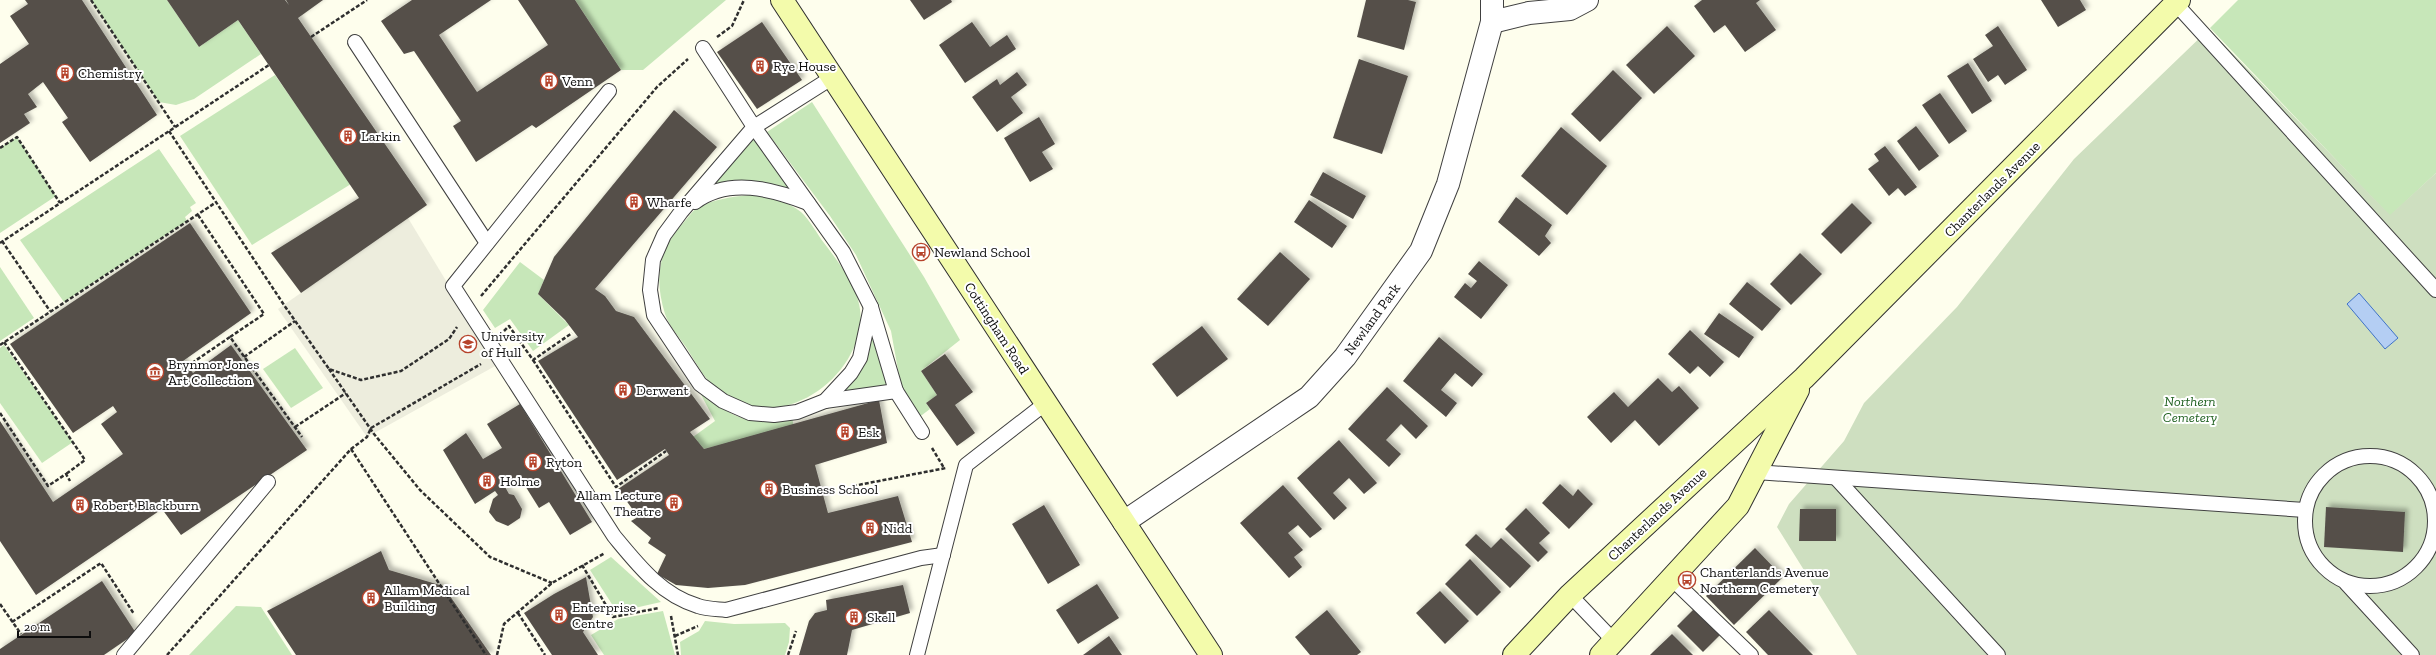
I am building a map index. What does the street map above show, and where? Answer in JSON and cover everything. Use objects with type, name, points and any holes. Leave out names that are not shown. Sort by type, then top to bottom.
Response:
[{"type":"street","name":"Cottingham Road","points":[[782,0],[1211,655]]},
{"type":"street","name":"Newland Park","points":[[1124,522],[1309,397],[1345,357],[1421,251],[1448,184],[1492,22],[1492,0]]},
{"type":"street","points":[[1492,22],[1529,13],[1570,9],[1587,0]]},
{"type":"street","name":"Chanterlands Avenue","points":[[1514,655],[1570,595],[1804,378],[2178,2]]},
{"type":"street","name":"Chanterlands Avenue","points":[[1608,648],[1738,506],[1804,378]]},
{"type":"lane","points":[[2178,2],[2436,290]]},
{"type":"lane","points":[[355,42],[487,243]]},
{"type":"lane","points":[[703,48],[754,127],[843,252],[871,307],[896,391],[922,432]]},
{"type":"lane","points":[[833,77],[754,127],[681,212],[664,235],[653,260],[650,290],[654,314],[700,384],[723,401],[750,413],[774,415],[797,412],[825,401],[896,391]]},
{"type":"lane","points":[[609,91],[453,286],[470,310],[593,506],[642,570],[668,591],[698,606],[726,610],[921,558],[943,555]]},
{"type":"lane","points":[[681,212],[704,195],[747,187],[766,189],[808,203]]},
{"type":"lane","points":[[825,401],[851,373],[860,358],[871,307]]},
{"type":"lane","points":[[917,655],[966,464],[1046,403]]},
{"type":"lane","points":[[2346,583],[2368,587],[2396,582],[2418,566],[2434,537],[2436,510],[2421,480],[2404,465],[2382,457],[2355,457],[2330,469],[2312,489],[2305,510],[2306,537],[2315,558],[2346,583],[2412,655]]},
{"type":"lane","points":[[1756,472],[2305,510]]},
{"type":"lane","points":[[1836,478],[1998,655]]},
{"type":"lane","points":[[124,655],[268,482]]},
{"type":"lane","points":[[1671,578],[1751,655]]},
{"type":"lane","points":[[1570,595],[1608,648]]},
{"type":"path","points":[[91,0],[175,127]]},
{"type":"path","points":[[311,37],[367,0]]},
{"type":"path","points":[[329,369],[361,380],[400,371],[449,339],[470,310],[657,87],[678,65],[732,26],[744,0]]},
{"type":"path","points":[[50,311],[1,242],[269,65]]},
{"type":"path","points":[[169,131],[215,203],[374,434],[420,490],[490,557],[552,582]]},
{"type":"path","points":[[0,148],[17,137],[60,203]]},
{"type":"path","points":[[0,345],[215,203]]},
{"type":"path","points":[[192,363],[264,314],[198,215]]},
{"type":"path","points":[[244,357],[295,321]]},
{"type":"path","points":[[497,335],[509,326],[616,487],[666,451]]},
{"type":"path","points":[[533,360],[572,333]]},
{"type":"path","points":[[230,337],[302,437]]},
{"type":"path","points":[[0,413],[48,486],[85,460],[4,342]]},
{"type":"path","points":[[167,655],[351,449],[367,437],[371,428],[497,355]]},
{"type":"path","points":[[295,427],[346,393]]},
{"type":"path","points":[[922,432],[944,468]]},
{"type":"path","points":[[351,449],[486,655]]},
{"type":"path","points":[[853,486],[966,464]]},
{"type":"path","points":[[66,474],[70,481]]},
{"type":"path","points":[[497,655],[504,624],[552,582],[621,544]]},
{"type":"path","points":[[12,622],[101,563],[145,630]]},
{"type":"path","points":[[582,565],[613,617],[661,608]]},
{"type":"path","points":[[0,604],[21,634]]},
{"type":"path","points":[[518,613],[545,655]]},
{"type":"path","points":[[670,614],[678,655]]},
{"type":"path","points":[[675,636],[697,628],[700,620]]},
{"type":"path","points":[[788,655],[796,631]]},
{"type":"green space","points":[[91,0],[167,0],[199,47],[238,20],[261,54],[194,99],[176,105],[159,102]]},
{"type":"green space","points":[[575,0],[726,0],[643,70],[621,70]]},
{"type":"green space","points":[[2238,0],[2436,0],[2436,173],[2390,216],[2210,28]]},
{"type":"green space","name":"Northern Cemetery","points":[[2209,29],[2390,215],[2436,173],[2436,655],[1857,655],[1777,527],[1789,504],[1844,441],[1864,403],[1957,307],[2074,159]]},
{"type":"green space","points":[[275,75],[351,184],[252,245],[180,136]]},
{"type":"green space","points":[[812,102],[924,277],[960,340],[921,371],[937,395],[926,403],[930,409],[918,418],[900,381],[891,331],[856,255],[830,216],[767,132]]},
{"type":"green space","points":[[754,127],[808,203],[766,189],[704,195]]},
{"type":"green space","points":[[17,137],[56,196],[0,233],[0,148]]},
{"type":"green space","points":[[159,149],[196,203],[190,207],[192,211],[185,217],[187,221],[64,302],[20,240]]},
{"type":"green space","points":[[750,195],[770,198],[783,202],[795,208],[804,215],[835,257],[852,284],[860,312],[860,326],[856,342],[848,359],[837,374],[824,386],[809,396],[793,404],[776,407],[758,408],[741,404],[724,395],[712,385],[702,373],[669,323],[665,314],[660,288],[659,276],[664,254],[675,233],[693,211],[716,200]]},
{"type":"green space","points":[[520,262],[544,280],[538,294],[569,325],[533,351],[510,319],[495,328],[483,310]]},
{"type":"green space","points":[[0,267],[34,318],[0,341]]},
{"type":"green space","points":[[871,307],[896,391],[825,401],[851,373]]},
{"type":"green space","points":[[4,345],[73,442],[42,463],[0,403],[0,348]]},
{"type":"green space","points":[[295,348],[323,388],[291,408],[263,369]]},
{"type":"green space","points":[[697,387],[718,405],[734,415],[743,418],[761,420],[791,413],[794,427],[704,449],[693,437],[715,421]]},
{"type":"green space","points":[[611,557],[661,602],[617,612],[590,570]]},
{"type":"green space","points":[[236,606],[261,607],[292,655],[189,655]]},
{"type":"green space","points":[[663,611],[675,655],[604,655],[591,635],[618,619]]},
{"type":"green space","points":[[705,621],[734,624],[785,623],[790,628],[789,642],[785,655],[681,655],[680,642],[699,631]]},
{"type":"shaded area","points":[[408,218],[497,365],[367,437],[278,309]]},
{"type":"water","points":[[2359,293],[2398,338],[2385,349],[2347,304]]},
{"type":"building","name":"Chemistry","points":[[25,0],[82,0],[157,115],[90,162],[62,122],[68,118],[43,82],[28,94],[37,107],[24,114],[30,123],[0,143],[0,64],[29,44],[10,16],[28,4]]},
{"type":"building","name":"Larkin","points":[[167,0],[285,0],[289,5],[286,0],[323,0],[298,18],[427,205],[301,293],[271,253],[359,198],[238,20],[199,47]]},
{"type":"building","name":"Venn","points":[[412,0],[491,0],[439,35],[477,92],[548,45],[518,0],[575,0],[621,70],[536,128],[532,125],[476,162],[453,126],[461,121],[414,51],[404,54],[381,21]]},
{"type":"building","points":[[910,0],[951,0],[952,2],[924,20]]},
{"type":"building","points":[[1366,0],[1408,0],[1416,2],[1404,50],[1357,37]]},
{"type":"building","points":[[1702,0],[1760,0],[1756,3],[1776,30],[1745,52],[1725,25],[1714,33],[1694,6]]},
{"type":"building","points":[[2041,0],[2080,0],[2086,10],[2058,27]]},
{"type":"building","name":"Rye House","points":[[762,22],[802,80],[757,109],[717,52]]},
{"type":"building","points":[[972,22],[990,47],[1007,35],[1016,49],[965,83],[939,45]]},
{"type":"building","points":[[1667,26],[1695,56],[1654,94],[1626,65]]},
{"type":"building","points":[[1998,26],[2027,70],[2005,85],[1998,75],[1988,82],[1973,59],[1993,46],[1985,35]]},
{"type":"building","points":[[1359,59],[1408,76],[1382,154],[1333,138]]},
{"type":"building","points":[[1968,63],[1992,101],[1972,114],[1947,76]]},
{"type":"building","points":[[1613,70],[1642,98],[1600,142],[1571,114]]},
{"type":"building","points":[[1017,72],[1027,85],[1011,97],[1023,113],[997,132],[972,97],[997,79],[1000,85]]},
{"type":"building","points":[[1940,93],[1967,131],[1949,144],[1922,105]]},
{"type":"building","points":[[674,110],[717,147],[595,289],[605,296],[616,311],[634,317],[710,419],[690,432],[704,449],[879,400],[887,443],[815,465],[828,513],[898,496],[912,542],[745,585],[708,588],[676,585],[657,574],[666,555],[648,543],[651,538],[631,521],[638,517],[618,489],[669,455],[665,449],[617,480],[538,361],[578,337],[565,320],[538,294],[554,257]]},
{"type":"building","points":[[1039,117],[1055,144],[1042,152],[1053,169],[1030,182],[1004,138]]},
{"type":"building","points":[[1916,126],[1939,156],[1919,171],[1897,141]]},
{"type":"building","points":[[1561,127],[1607,166],[1567,215],[1521,176]]},
{"type":"building","points":[[1885,146],[1917,187],[1905,196],[1898,188],[1889,196],[1868,169],[1879,161],[1874,154]]},
{"type":"building","points":[[1323,172],[1366,196],[1353,219],[1310,195]]},
{"type":"building","points":[[1516,197],[1552,225],[1545,236],[1551,243],[1539,256],[1498,222]]},
{"type":"building","points":[[1309,200],[1347,226],[1332,248],[1294,222]]},
{"type":"building","points":[[1852,203],[1872,223],[1841,254],[1821,234]]},
{"type":"building","points":[[190,223],[251,313],[183,361],[193,373],[231,345],[307,450],[181,535],[162,509],[36,595],[0,541],[0,421],[53,502],[123,454],[101,424],[117,412],[113,406],[73,433],[10,344]]},
{"type":"building","points":[[1280,252],[1310,279],[1268,326],[1237,299]]},
{"type":"building","points":[[1800,253],[1822,274],[1791,305],[1770,284]]},
{"type":"building","points":[[1479,261],[1508,285],[1481,319],[1454,297],[1465,283],[1471,288],[1477,281],[1468,274]]},
{"type":"building","points":[[1747,282],[1781,309],[1762,331],[1729,304]]},
{"type":"building","points":[[1719,313],[1754,337],[1739,358],[1704,334]]},
{"type":"building","points":[[1202,326],[1228,359],[1177,397],[1152,364]]},
{"type":"building","points":[[1690,330],[1724,362],[1710,377],[1698,366],[1690,374],[1668,354]]},
{"type":"building","points":[[1439,337],[1483,374],[1472,387],[1455,373],[1441,390],[1457,403],[1446,417],[1403,381]]},
{"type":"building","points":[[945,354],[973,392],[955,405],[975,433],[957,446],[926,403],[937,395],[921,371]]},
{"type":"building","points":[[1658,378],[1672,392],[1679,386],[1699,408],[1659,446],[1635,420],[1611,443],[1587,417],[1614,392],[1628,407]]},
{"type":"building","points":[[1387,387],[1428,426],[1416,439],[1401,424],[1386,440],[1401,454],[1389,467],[1348,429]]},
{"type":"building","points":[[520,404],[592,522],[570,535],[549,502],[539,508],[519,476],[504,485],[509,494],[514,495],[522,509],[520,518],[508,526],[496,521],[489,512],[493,499],[498,495],[495,491],[475,504],[443,450],[466,433],[483,459],[502,448],[487,424]]},
{"type":"building","points":[[1339,440],[1377,483],[1364,494],[1349,478],[1333,493],[1347,508],[1334,520],[1297,478]]},
{"type":"building","points":[[1560,484],[1573,496],[1578,489],[1593,504],[1569,529],[1542,503]]},
{"type":"building","points":[[1283,485],[1322,529],[1310,538],[1298,525],[1288,533],[1303,550],[1294,557],[1302,567],[1289,578],[1240,523]]},
{"type":"building","points":[[1044,505],[1080,565],[1048,584],[1012,524]]},
{"type":"building","points":[[2326,507],[2405,512],[2403,552],[2324,547]]},
{"type":"building","points":[[1526,508],[1550,533],[1539,543],[1548,552],[1538,562],[1505,529]]},
{"type":"building","points":[[1800,509],[1836,509],[1836,541],[1799,541]]},
{"type":"building","points":[[1476,534],[1491,548],[1501,538],[1531,566],[1510,588],[1465,545]]},
{"type":"building","points":[[1755,548],[1783,577],[1734,625],[1706,596]]},
{"type":"building","name":"Allam Medical Building","points":[[381,551],[389,570],[443,586],[491,655],[296,655],[267,611]]},
{"type":"building","points":[[1470,559],[1501,592],[1477,616],[1445,584]]},
{"type":"building","name":"Enterprise Centre","points":[[586,577],[593,617],[583,632],[598,655],[552,655],[524,613],[554,594]]},
{"type":"building","points":[[102,581],[136,633],[104,655],[0,655],[0,649]]},
{"type":"building","points":[[1097,584],[1119,618],[1078,644],[1056,610]]},
{"type":"building","name":"Skell","points":[[903,585],[910,613],[852,630],[847,655],[799,655],[809,621],[815,613],[827,610],[826,600]]},
{"type":"building","points":[[1440,591],[1469,621],[1445,644],[1416,613]]},
{"type":"building","points":[[1695,608],[1721,634],[1703,652],[1677,626]]},
{"type":"building","points":[[1327,610],[1361,652],[1357,655],[1310,655],[1295,637]]},
{"type":"building","points":[[1769,610],[1813,655],[1768,655],[1746,632]]},
{"type":"building","points":[[1672,634],[1693,655],[1650,655],[1653,652]]},
{"type":"building","points":[[1109,636],[1122,655],[1083,655]]},
{"type":"place","name":"Rye House","points":[[760,66]]},
{"type":"place","name":"Chemistry","points":[[65,73]]},
{"type":"place","name":"Venn","points":[[549,81]]},
{"type":"place","name":"Larkin","points":[[348,136]]},
{"type":"place","name":"Wharfe","points":[[634,202]]},
{"type":"place","name":"Newland School","points":[[921,252]]},
{"type":"place","name":"University of Hull","points":[[468,344]]},
{"type":"place","name":"Brynmor Jones Art Collection","points":[[155,372]]},
{"type":"place","name":"Derwent","points":[[623,390]]},
{"type":"place","name":"Esk","points":[[845,432]]},
{"type":"place","name":"Ryton","points":[[533,462]]},
{"type":"place","name":"Holme","points":[[487,481]]},
{"type":"place","name":"Business School","points":[[769,489]]},
{"type":"place","name":"Allam Lecture Theatre","points":[[674,503]]},
{"type":"place","name":"Robert Blackburn","points":[[80,505]]},
{"type":"place","name":"Nidd","points":[[870,528]]},
{"type":"place","name":"Chanterlands Avenue Northern Cemetery","points":[[1687,580]]},
{"type":"place","name":"Allam Medical Building","points":[[371,598]]},
{"type":"place","name":"Enterprise Centre","points":[[559,615]]},
{"type":"place","name":"Skell","points":[[854,617]]}]
